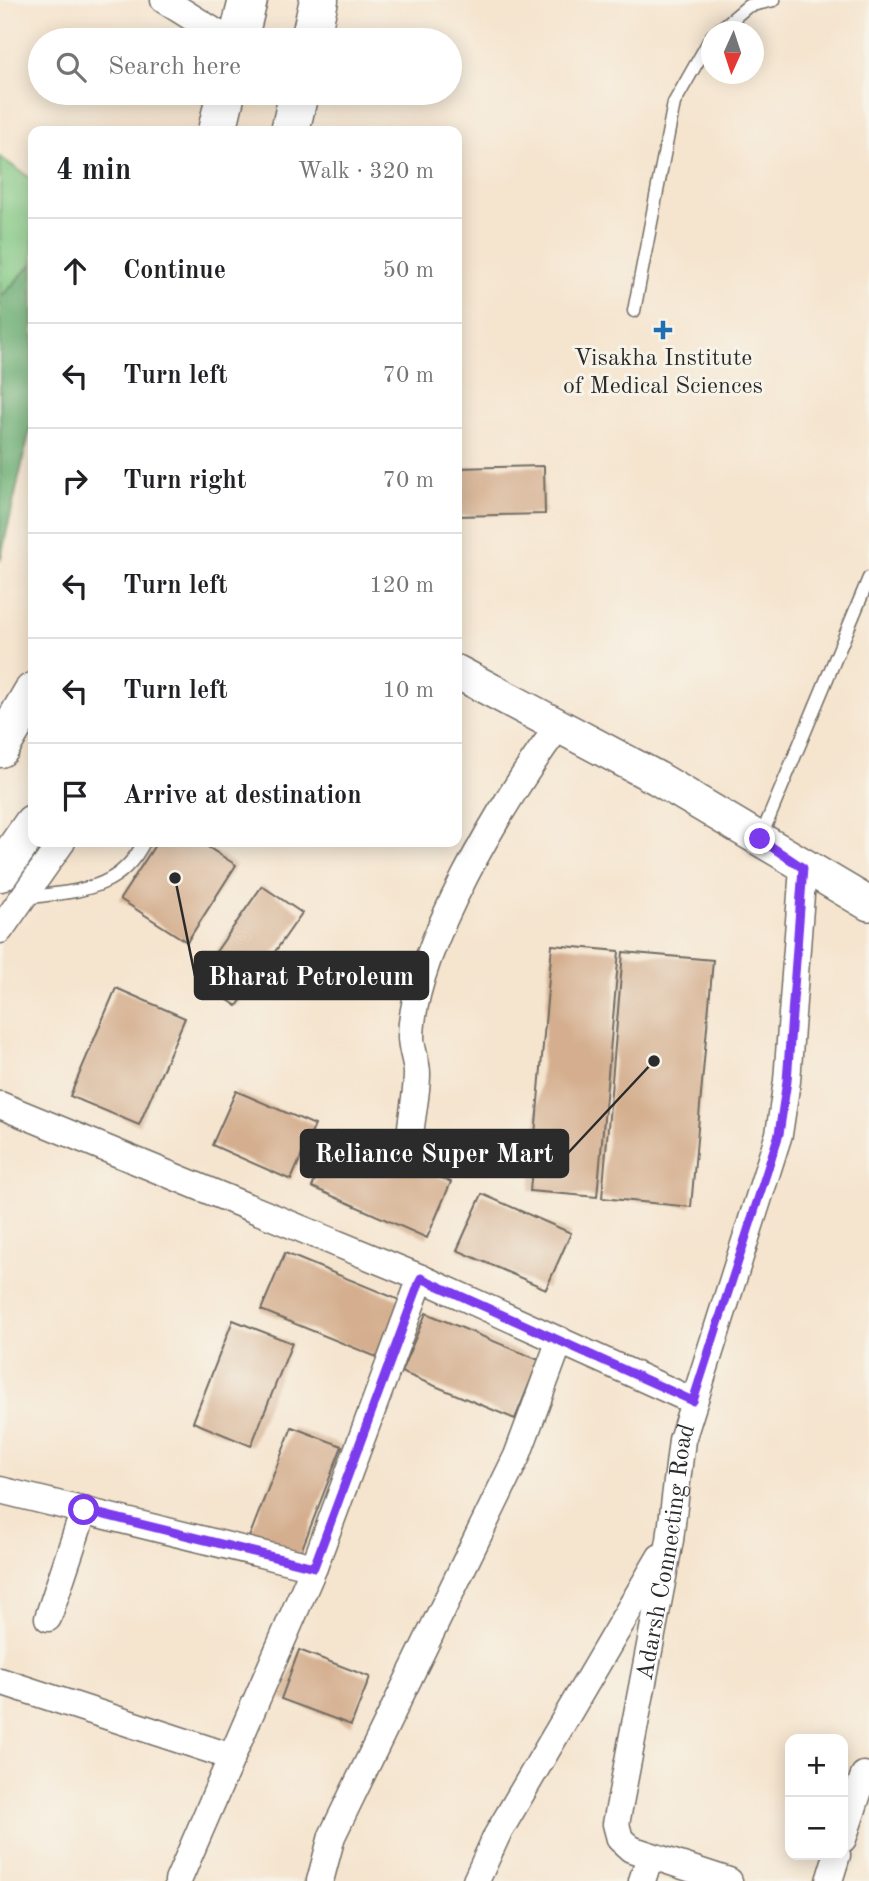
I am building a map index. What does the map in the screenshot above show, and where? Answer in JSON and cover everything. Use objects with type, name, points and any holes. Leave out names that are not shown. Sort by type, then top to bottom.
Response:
[{"type":"main road","points":[[241,28],[248,0]]},
{"type":"main road","points":[[313,28],[319,0]]},
{"type":"main road","points":[[218,126],[223,105]]},
{"type":"main road","points":[[291,126],[296,105]]},
{"type":"main road","points":[[0,748],[28,700]]},
{"type":"main road","points":[[11,886],[28,838]]},
{"type":"street","points":[[164,0],[209,28]]},
{"type":"street","points":[[462,675],[657,778],[760,839],[803,868],[869,904]]},
{"type":"street","points":[[411,1127],[417,1072],[411,1038],[419,995],[433,948],[476,854],[533,761],[558,727]]},
{"type":"street","points":[[0,930],[11,886],[56,847]]},
{"type":"street","name":"Adarsh Connecting Road","points":[[729,1881],[631,1849],[620,1839],[616,1824],[670,1540],[682,1440],[779,1134],[787,1081],[803,868]]},
{"type":"street","points":[[0,1105],[421,1278],[693,1401]]},
{"type":"street","points":[[178,1881],[314,1567],[421,1278]]},
{"type":"street","points":[[320,1881],[332,1836],[517,1456],[560,1340]]},
{"type":"street","points":[[0,1490],[314,1567]]},
{"type":"street","points":[[48,1618],[84,1510]]},
{"type":"street","points":[[476,1881],[497,1835],[670,1540]]},
{"type":"street","points":[[0,1681],[232,1757]]},
{"type":"street","points":[[848,1824],[864,1775]]},
{"type":"street","points":[[642,1881],[650,1856]]},
{"type":"street","points":[[829,1881],[835,1860]]},
{"type":"lane","points":[[730,21],[748,6],[774,0]]},
{"type":"lane","points":[[635,312],[674,103],[701,55]]},
{"type":"lane","points":[[760,839],[869,578]]},
{"type":"lane","points":[[11,886],[89,888],[117,879],[140,847]]},
{"type":"green space","points":[[0,157],[28,177],[28,268],[0,298]]},
{"type":"green space","points":[[28,268],[28,439],[0,561],[0,298]]},
{"type":"building","points":[[544,466],[545,514],[462,516],[462,468]]},
{"type":"building","points":[[154,847],[208,847],[236,865],[187,942],[120,899]]},
{"type":"building","points":[[262,886],[302,913],[237,1006],[197,979]]},
{"type":"building","points":[[552,945],[619,951],[597,1197],[530,1191]]},
{"type":"building","points":[[623,952],[713,960],[691,1207],[602,1198]]},
{"type":"building","points":[[116,988],[185,1018],[139,1125],[70,1096]]},
{"type":"building","points":[[236,1091],[315,1125],[291,1180],[212,1145]]},
{"type":"building","points":[[337,1132],[451,1182],[427,1238],[312,1187]]},
{"type":"building","points":[[482,1194],[571,1233],[546,1289],[457,1250]]},
{"type":"building","points":[[285,1253],[402,1301],[379,1358],[261,1310]]},
{"type":"building","points":[[426,1313],[539,1360],[515,1419],[401,1372]]},
{"type":"building","points":[[233,1320],[292,1343],[251,1446],[193,1422]]},
{"type":"building","points":[[292,1427],[342,1446],[298,1559],[248,1540]]},
{"type":"building","points":[[299,1650],[370,1677],[351,1725],[281,1699]]},
{"type":"place","name":"Visakha Institute of Medical Sciences","points":[[663,330]]},
{"type":"place","name":"Bharat Petroleum","points":[[175,878]]},
{"type":"place","name":"Reliance Super Mart","points":[[654,1061]]},
{"type":"route","points":[[84,1510],[314,1567],[421,1278],[693,1401],[779,1134],[787,1081],[803,868],[760,839]]}]
